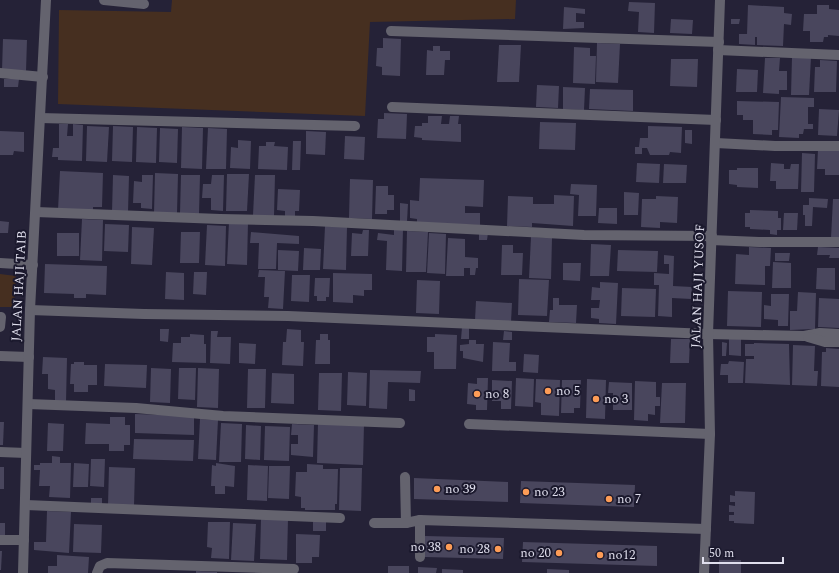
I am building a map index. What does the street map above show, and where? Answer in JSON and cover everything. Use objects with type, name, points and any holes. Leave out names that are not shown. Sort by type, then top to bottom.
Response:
[{"type":"street","name":"JALAN HAJI TAIB","points":[[23,573],[26,506],[30,310],[34,265],[46,0]]},
{"type":"street","points":[[104,0],[144,4]]},
{"type":"street","name":"JALAN HAJI YUSOF","points":[[704,573],[710,434],[708,334],[720,0]]},
{"type":"street","points":[[390,31],[719,46],[839,55]]},
{"type":"street","points":[[0,73],[43,77]]},
{"type":"street","points":[[392,107],[716,120]]},
{"type":"street","points":[[40,118],[355,126]]},
{"type":"street","points":[[716,143],[775,146],[839,146]]},
{"type":"street","points":[[36,212],[212,219],[313,221],[584,234],[712,238],[759,242],[839,242]]},
{"type":"street","points":[[0,263],[34,265]]},
{"type":"street","points":[[30,310],[144,314],[288,316],[708,334],[804,336],[839,334]]},
{"type":"street","points":[[804,336],[825,342],[839,342]]},
{"type":"street","points":[[0,356],[29,357]]},
{"type":"street","points":[[28,404],[136,408],[223,416],[400,423]]},
{"type":"street","points":[[469,424],[710,434]]},
{"type":"street","points":[[0,452],[26,453]]},
{"type":"street","points":[[404,477],[406,523]]},
{"type":"street","points":[[26,506],[340,518]]},
{"type":"street","points":[[374,523],[406,523],[420,520],[706,529]]},
{"type":"street","points":[[420,520],[420,557]]},
{"type":"street","points":[[0,540],[24,540]]},
{"type":"street","points":[[97,573],[100,566],[107,563],[294,569]]},
{"type":"shaded area","points":[[172,0],[516,0],[515,19],[370,22],[365,116],[58,104],[59,10],[171,12]]},
{"type":"shaded area","points":[[0,274],[16,276],[14,307],[0,307]]},
{"type":"building","points":[[629,2],[655,3],[654,33],[638,32],[639,12],[628,11]]},
{"type":"building","points":[[748,5],[784,7],[784,13],[792,14],[791,25],[784,24],[783,46],[757,45],[757,37],[755,37],[755,45],[739,44],[739,34],[747,34]]},
{"type":"building","points":[[817,5],[829,5],[829,9],[839,10],[839,36],[828,35],[828,37],[824,37],[823,42],[810,42],[810,31],[803,31],[804,14],[817,14]]},
{"type":"building","points":[[564,7],[585,9],[585,14],[576,13],[576,22],[584,22],[584,28],[563,29]]},
{"type":"building","points":[[671,19],[693,20],[692,34],[670,33]]},
{"type":"building","points":[[731,19],[740,19],[739,24],[731,24]]},
{"type":"building","points":[[383,38],[401,39],[400,76],[382,75],[382,67],[376,66],[377,48],[383,48]]},
{"type":"building","points":[[3,39],[27,40],[26,71],[2,70]]},
{"type":"building","points":[[597,43],[620,44],[618,83],[596,82]]},
{"type":"building","points":[[499,45],[521,45],[519,82],[497,82]]},
{"type":"building","points":[[433,46],[440,46],[440,51],[450,51],[450,60],[445,60],[444,75],[426,75],[427,50],[433,51]]},
{"type":"building","points":[[574,47],[590,48],[590,56],[596,56],[595,84],[573,83]]},
{"type":"building","points":[[792,57],[811,57],[809,95],[791,95]]},
{"type":"building","points":[[765,58],[780,58],[779,71],[787,71],[787,90],[779,90],[779,94],[763,93]]},
{"type":"building","points":[[671,59],[698,59],[697,87],[670,86]]},
{"type":"building","points":[[820,60],[837,61],[836,92],[814,92],[815,67],[820,67]]},
{"type":"building","points":[[737,69],[758,70],[757,92],[736,92]]},
{"type":"building","points":[[4,79],[19,79],[18,87],[4,87]]},
{"type":"building","points":[[537,85],[559,86],[558,108],[536,107]]},
{"type":"building","points":[[563,87],[585,88],[584,110],[563,109]]},
{"type":"building","points":[[590,89],[633,90],[633,111],[589,109]]},
{"type":"building","points":[[781,97],[814,98],[814,107],[808,107],[808,124],[813,124],[813,129],[804,129],[803,134],[799,134],[799,138],[779,137]]},
{"type":"building","points":[[737,101],[779,102],[778,130],[772,130],[772,135],[753,134],[753,120],[743,120],[743,115],[737,115]]},
{"type":"building","points":[[819,109],[839,110],[837,136],[818,135]]},
{"type":"building","points":[[384,113],[407,114],[406,139],[377,138],[378,119],[384,119]]},
{"type":"building","points":[[428,116],[442,116],[441,124],[449,124],[450,116],[459,116],[458,124],[461,124],[461,142],[422,140],[422,138],[414,137],[415,126],[422,126],[422,123],[428,123]]},
{"type":"building","points":[[540,122],[576,123],[575,150],[539,149]]},
{"type":"building","points":[[59,124],[68,124],[67,136],[73,136],[73,124],[83,125],[82,161],[58,160],[58,157],[52,157],[53,148],[59,148]]},
{"type":"building","points":[[87,126],[109,127],[107,162],[86,161]]},
{"type":"building","points":[[113,126],[133,127],[132,162],[112,161]]},
{"type":"building","points":[[648,126],[682,127],[681,153],[670,152],[669,155],[650,155],[647,148],[642,148],[642,154],[635,154],[635,147],[639,147],[640,138],[648,138]]},
{"type":"building","points":[[137,127],[157,128],[156,163],[136,162]]},
{"type":"building","points":[[182,127],[203,128],[202,169],[181,168]]},
{"type":"building","points":[[160,128],[178,129],[177,163],[159,162]]},
{"type":"building","points":[[208,128],[227,129],[226,169],[206,169]]},
{"type":"building","points":[[685,130],[692,130],[692,144],[685,143]]},
{"type":"building","points":[[0,131],[24,132],[24,152],[14,151],[13,155],[0,155]]},
{"type":"building","points":[[306,131],[326,132],[325,155],[306,154]]},
{"type":"building","points":[[345,136],[365,137],[364,160],[344,159]]},
{"type":"building","points":[[238,140],[251,141],[250,169],[230,168],[231,147],[238,148]]},
{"type":"building","points":[[293,141],[301,141],[300,170],[292,170]]},
{"type":"building","points":[[266,142],[275,142],[274,146],[288,147],[287,170],[258,169],[259,146],[266,146]]},
{"type":"building","points":[[818,150],[839,151],[839,175],[825,175],[825,169],[817,169]]},
{"type":"building","points":[[802,153],[815,154],[814,192],[801,192]]},
{"type":"building","points":[[637,163],[660,164],[659,183],[636,182]]},
{"type":"building","points":[[771,163],[784,164],[784,169],[790,169],[791,164],[799,164],[798,189],[776,189],[776,181],[770,181]]},
{"type":"building","points":[[664,164],[687,165],[686,183],[663,183]]},
{"type":"building","points":[[737,168],[758,168],[758,188],[737,187],[737,185],[729,184],[729,170],[737,170]]},
{"type":"building","points":[[60,171],[103,173],[102,207],[93,207],[93,211],[58,210]]},
{"type":"building","points":[[155,173],[178,174],[177,213],[154,213]]},
{"type":"building","points":[[227,174],[249,174],[247,211],[226,211]]},
{"type":"building","points":[[113,175],[129,176],[128,212],[112,212]]},
{"type":"building","points":[[142,175],[153,175],[152,209],[141,208],[141,203],[133,203],[134,181],[142,182]]},
{"type":"building","points":[[181,175],[200,175],[199,214],[180,213]]},
{"type":"building","points":[[212,175],[224,175],[223,211],[211,210],[211,198],[202,198],[203,184],[211,184]]},
{"type":"building","points":[[255,175],[275,175],[274,216],[253,215]]},
{"type":"building","points":[[420,178],[484,180],[483,207],[465,206],[465,213],[480,213],[480,225],[417,223],[417,219],[410,218],[410,200],[419,201]]},
{"type":"building","points":[[350,179],[373,180],[372,219],[349,218]]},
{"type":"building","points":[[571,184],[597,185],[596,216],[578,216],[579,195],[570,194]]},
{"type":"building","points":[[376,186],[388,186],[388,195],[394,195],[394,210],[387,210],[387,214],[375,214]]},
{"type":"building","points":[[278,189],[300,190],[299,211],[295,211],[295,217],[285,216],[285,211],[277,210]]},
{"type":"building","points":[[624,192],[639,193],[638,215],[624,215]]},
{"type":"building","points":[[554,195],[574,196],[573,226],[532,223],[532,227],[507,226],[508,196],[533,197],[533,204],[554,204]]},
{"type":"building","points":[[656,196],[678,197],[677,223],[660,222],[660,228],[641,227],[642,199],[656,199]]},
{"type":"building","points":[[809,198],[828,199],[827,208],[813,207],[812,226],[805,226],[803,205],[809,205]]},
{"type":"building","points":[[833,199],[839,199],[839,238],[831,238]]},
{"type":"building","points":[[400,203],[408,204],[407,221],[400,221]]},
{"type":"building","points":[[599,208],[617,208],[617,224],[598,223]]},
{"type":"building","points":[[750,210],[778,211],[778,218],[781,218],[781,230],[777,230],[777,235],[770,234],[770,230],[750,229],[750,227],[745,227],[745,213],[750,213]]},
{"type":"building","points":[[784,213],[798,213],[797,230],[783,230]]},
{"type":"building","points":[[82,219],[103,220],[102,261],[80,260]]},
{"type":"building","points":[[0,221],[9,222],[8,233],[0,233]]},
{"type":"building","points":[[229,222],[248,222],[247,265],[227,264]]},
{"type":"building","points":[[105,224],[129,225],[128,252],[104,251]]},
{"type":"building","points":[[207,225],[226,226],[225,266],[205,265]]},
{"type":"building","points":[[325,226],[347,227],[346,270],[323,269]]},
{"type":"building","points":[[132,227],[154,228],[152,265],[131,264]]},
{"type":"building","points":[[394,229],[403,229],[402,271],[386,270],[387,241],[377,240],[378,233],[394,235]]},
{"type":"building","points":[[363,230],[369,230],[368,256],[351,256],[352,233],[362,234]]},
{"type":"building","points":[[407,231],[428,232],[426,272],[406,272]]},
{"type":"building","points":[[181,232],[200,232],[199,263],[180,263]]},
{"type":"building","points":[[251,232],[299,236],[299,244],[277,243],[276,269],[258,269],[259,243],[250,243]]},
{"type":"building","points":[[57,233],[79,233],[79,256],[57,256]]},
{"type":"building","points":[[429,233],[446,234],[445,274],[427,273]]},
{"type":"building","points":[[479,233],[488,233],[487,240],[479,240]]},
{"type":"building","points":[[531,237],[552,238],[551,279],[529,278]]},
{"type":"building","points":[[448,238],[465,239],[465,257],[478,258],[478,268],[476,268],[475,275],[470,275],[470,268],[464,268],[464,276],[446,276]]},
{"type":"building","points":[[591,244],[611,245],[609,276],[590,276]]},
{"type":"building","points":[[502,245],[513,245],[513,253],[523,253],[522,275],[501,275]]},
{"type":"building","points":[[749,247],[771,248],[770,266],[765,266],[765,285],[735,284],[736,254],[749,255]]},
{"type":"building","points":[[818,247],[839,248],[839,258],[829,258],[830,255],[817,255]]},
{"type":"building","points":[[304,248],[321,249],[320,270],[303,270]]},
{"type":"building","points":[[278,250],[299,251],[298,271],[278,270]]},
{"type":"building","points":[[618,250],[658,251],[657,272],[617,271]]},
{"type":"building","points":[[775,253],[790,253],[789,261],[775,261]]},
{"type":"building","points":[[664,255],[674,256],[673,286],[692,287],[691,299],[672,298],[672,317],[658,316],[659,285],[654,285],[654,273],[669,274],[669,264],[664,264]]},
{"type":"building","points":[[773,262],[791,263],[791,288],[772,288]]},
{"type":"building","points":[[563,263],[581,263],[580,281],[563,280]]},
{"type":"building","points":[[45,264],[107,266],[106,295],[86,294],[86,298],[74,298],[74,294],[44,293]]},
{"type":"building","points":[[817,268],[835,268],[835,290],[816,289]]},
{"type":"building","points":[[259,270],[285,271],[283,309],[268,308],[269,297],[264,297],[265,277],[258,277]]},
{"type":"building","points":[[166,272],[184,273],[184,300],[165,299]]},
{"type":"building","points":[[194,272],[207,272],[206,295],[193,294]]},
{"type":"building","points":[[333,273],[372,274],[372,290],[364,290],[364,296],[353,295],[353,303],[333,302]]},
{"type":"building","points":[[292,275],[310,275],[309,302],[291,301]]},
{"type":"building","points":[[315,278],[330,278],[329,297],[326,297],[326,301],[317,301],[317,296],[314,296]]},
{"type":"building","points":[[519,279],[549,280],[547,316],[518,315]]},
{"type":"building","points":[[417,280],[440,281],[439,314],[416,313]]},
{"type":"building","points":[[600,282],[618,283],[616,324],[599,323],[599,319],[591,318],[591,308],[599,308],[600,300],[591,300],[592,287],[600,288]]},
{"type":"building","points":[[622,288],[656,289],[655,317],[621,316]]},
{"type":"building","points":[[728,291],[762,292],[761,327],[727,326]]},
{"type":"building","points":[[798,292],[816,293],[815,329],[790,330],[790,311],[797,311]]},
{"type":"building","points":[[771,294],[789,294],[788,326],[778,326],[778,320],[764,319],[764,305],[771,306]]},
{"type":"building","points":[[553,298],[559,298],[559,305],[577,305],[576,323],[549,322],[550,310],[553,310]]},
{"type":"building","points":[[819,298],[839,299],[839,328],[818,327]]},
{"type":"building","points":[[476,301],[512,303],[511,322],[475,320]]},
{"type":"building","points":[[462,327],[469,328],[469,339],[461,339]]},
{"type":"building","points":[[160,329],[169,329],[168,342],[160,341]]},
{"type":"building","points":[[287,329],[301,330],[301,342],[304,342],[303,366],[282,365],[283,342],[286,342]]},
{"type":"building","points":[[211,331],[218,331],[217,337],[231,337],[230,364],[210,363]]},
{"type":"building","points":[[504,331],[512,332],[512,340],[503,340]]},
{"type":"building","points":[[190,334],[204,335],[204,344],[206,344],[206,363],[172,362],[173,343],[181,343],[181,337],[190,337]]},
{"type":"building","points":[[320,334],[328,334],[328,340],[330,340],[330,364],[315,364],[316,340],[320,340]]},
{"type":"building","points":[[435,334],[457,335],[456,369],[434,369],[434,352],[427,352],[427,337],[435,337]]},
{"type":"building","points":[[729,338],[741,338],[741,356],[729,355]]},
{"type":"building","points":[[671,339],[690,339],[689,363],[670,363]]},
{"type":"building","points":[[469,340],[476,340],[476,344],[484,344],[483,362],[463,358],[463,351],[460,351],[460,345],[469,344]]},
{"type":"building","points":[[493,342],[510,343],[509,362],[516,362],[516,371],[492,371]]},
{"type":"building","points":[[722,342],[727,343],[726,356],[722,356]]},
{"type":"building","points":[[239,343],[256,344],[255,364],[239,363]]},
{"type":"building","points":[[745,344],[789,344],[790,385],[745,383],[746,359],[754,359],[754,356],[745,356]]},
{"type":"building","points":[[793,345],[815,346],[814,371],[818,371],[817,386],[792,385]]},
{"type":"building","points":[[826,348],[839,349],[839,387],[821,386],[822,352],[826,352]]},
{"type":"building","points":[[524,354],[539,355],[538,373],[523,372]]},
{"type":"building","points":[[43,357],[67,358],[66,402],[55,401],[55,390],[48,389],[48,374],[42,374]]},
{"type":"building","points":[[729,361],[744,362],[743,383],[728,383],[728,375],[720,375],[721,364],[728,364]]},
{"type":"building","points":[[74,362],[84,362],[84,365],[97,365],[97,385],[88,385],[88,392],[74,392],[74,384],[70,384],[71,364],[74,364]]},
{"type":"building","points":[[105,364],[147,365],[146,388],[104,386]]},
{"type":"building","points":[[151,368],[171,369],[170,403],[150,402]]},
{"type":"building","points":[[179,368],[196,368],[195,400],[178,399]]},
{"type":"building","points":[[198,368],[219,369],[218,408],[197,407]]},
{"type":"building","points":[[248,369],[266,369],[265,408],[247,408]]},
{"type":"building","points":[[370,370],[421,371],[420,383],[388,382],[387,409],[369,408]]},
{"type":"building","points":[[348,372],[367,373],[366,406],[347,405]]},
{"type":"building","points":[[272,373],[294,374],[294,404],[271,403]]},
{"type":"building","points":[[319,373],[342,373],[341,411],[318,410]]},
{"type":"building","name":"no 8","points":[[477,378],[488,378],[487,410],[476,410],[476,405],[467,404],[468,383],[477,384]]},
{"type":"building","points":[[516,378],[534,379],[533,407],[515,406]]},
{"type":"building","name":"no 5","points":[[536,379],[560,380],[559,416],[541,415],[541,403],[535,402]]},
{"type":"building","name":"no 3","points":[[587,379],[606,380],[605,419],[586,418]]},
{"type":"building","points":[[492,380],[512,381],[511,409],[501,409],[501,401],[492,401]]},
{"type":"building","points":[[562,380],[581,380],[580,408],[574,408],[574,413],[561,413]]},
{"type":"building","points":[[635,381],[656,382],[656,397],[660,397],[660,406],[655,406],[655,415],[648,414],[648,421],[634,420]]},
{"type":"building","points":[[609,382],[632,383],[632,410],[613,410],[613,393],[608,393]]},
{"type":"building","points":[[662,383],[686,383],[685,423],[660,423]]},
{"type":"building","points":[[409,389],[415,390],[415,401],[409,401]]},
{"type":"building","points":[[135,414],[194,416],[194,435],[135,433]]},
{"type":"building","points":[[110,417],[125,417],[125,425],[130,425],[130,445],[124,445],[124,451],[109,451],[109,444],[85,444],[86,423],[110,424]]},
{"type":"building","points":[[200,419],[218,420],[216,460],[198,459]]},
{"type":"building","points":[[0,422],[4,422],[3,445],[0,445]]},
{"type":"building","points":[[48,423],[64,424],[63,451],[47,451]]},
{"type":"building","points":[[221,423],[242,424],[241,462],[219,462]]},
{"type":"building","points":[[318,423],[364,424],[363,465],[317,463]]},
{"type":"building","points":[[292,424],[314,425],[313,457],[291,455],[291,444],[298,444],[298,435],[291,435]]},
{"type":"building","points":[[246,425],[261,426],[260,460],[245,459]]},
{"type":"building","points":[[265,426],[290,427],[289,461],[264,460]]},
{"type":"building","points":[[134,439],[194,440],[193,461],[133,459]]},
{"type":"building","points":[[52,456],[60,457],[60,463],[71,463],[70,498],[49,497],[50,486],[39,486],[40,470],[34,470],[34,465],[40,465],[40,463],[52,463]]},
{"type":"building","points":[[91,459],[105,459],[104,487],[90,486]]},
{"type":"building","points":[[74,463],[89,464],[88,487],[73,487]]},
{"type":"building","points":[[216,463],[235,466],[234,487],[225,486],[225,494],[215,494],[215,486],[211,486],[212,465],[216,466]]},
{"type":"building","points":[[307,464],[323,465],[323,469],[338,469],[337,504],[335,504],[335,510],[305,510],[305,508],[301,508],[301,497],[295,496],[296,472],[307,472]]},
{"type":"building","points":[[248,465],[268,466],[267,501],[247,500]]},
{"type":"building","points":[[269,466],[290,466],[289,499],[268,498]]},
{"type":"building","points":[[0,467],[4,467],[4,489],[0,489]]},
{"type":"building","points":[[109,467],[135,468],[134,506],[108,505]]},
{"type":"building","points":[[340,468],[362,468],[361,511],[339,510]]},
{"type":"building","points":[[414,478],[508,482],[508,502],[414,499]]},
{"type":"building","points":[[521,481],[635,485],[634,507],[520,503]]},
{"type":"building","points":[[735,491],[755,492],[754,524],[734,523],[734,521],[729,521],[729,515],[734,515],[734,512],[729,512],[729,505],[735,506],[735,502],[730,502],[730,495],[735,496]]},
{"type":"building","points":[[91,498],[102,498],[102,505],[91,505]]},
{"type":"building","points":[[47,511],[71,512],[69,553],[34,550],[34,542],[46,542]]},
{"type":"building","points":[[261,518],[288,519],[287,560],[260,559]]},
{"type":"building","points":[[313,519],[326,520],[326,531],[313,531]]},
{"type":"building","points":[[208,522],[230,522],[229,559],[211,558],[212,548],[207,547]]},
{"type":"building","points":[[0,523],[5,523],[5,535],[0,535]]},
{"type":"building","points":[[233,523],[256,524],[254,561],[231,560]]},
{"type":"building","points":[[74,524],[102,525],[101,553],[73,552]]},
{"type":"building","points":[[296,534],[320,535],[319,557],[312,557],[312,563],[296,563]]},
{"type":"building","points":[[425,536],[504,538],[503,559],[425,557]]},
{"type":"building","points":[[523,542],[657,546],[657,566],[522,562]]},
{"type":"building","points":[[0,551],[2,551],[1,570],[0,570]]},
{"type":"building","points":[[57,555],[89,557],[88,573],[48,573],[48,566],[57,566]]},
{"type":"building","points":[[719,560],[741,560],[741,573],[719,573]]},
{"type":"building","points":[[388,566],[409,566],[409,573],[388,573]]},
{"type":"building","points":[[418,567],[437,568],[436,573],[418,573]]},
{"type":"building","points":[[442,569],[463,570],[463,573],[442,573]]},
{"type":"building","points":[[547,569],[569,570],[569,573],[547,573]]},
{"type":"building","points":[[196,571],[217,572],[217,573],[196,573]]},
{"type":"place","name":"no 5","points":[[548,391]]},
{"type":"place","name":"no 8","points":[[477,394]]},
{"type":"place","name":"no 3","points":[[596,399]]},
{"type":"place","name":"no 39","points":[[437,489]]},
{"type":"place","name":"no 23","points":[[526,492]]},
{"type":"place","name":"no 7","points":[[609,499]]},
{"type":"place","name":"no 38","points":[[449,547]]},
{"type":"place","name":"no 28","points":[[498,549]]},
{"type":"place","name":"no 20","points":[[559,553]]},
{"type":"place","name":"no12","points":[[600,555]]}]
